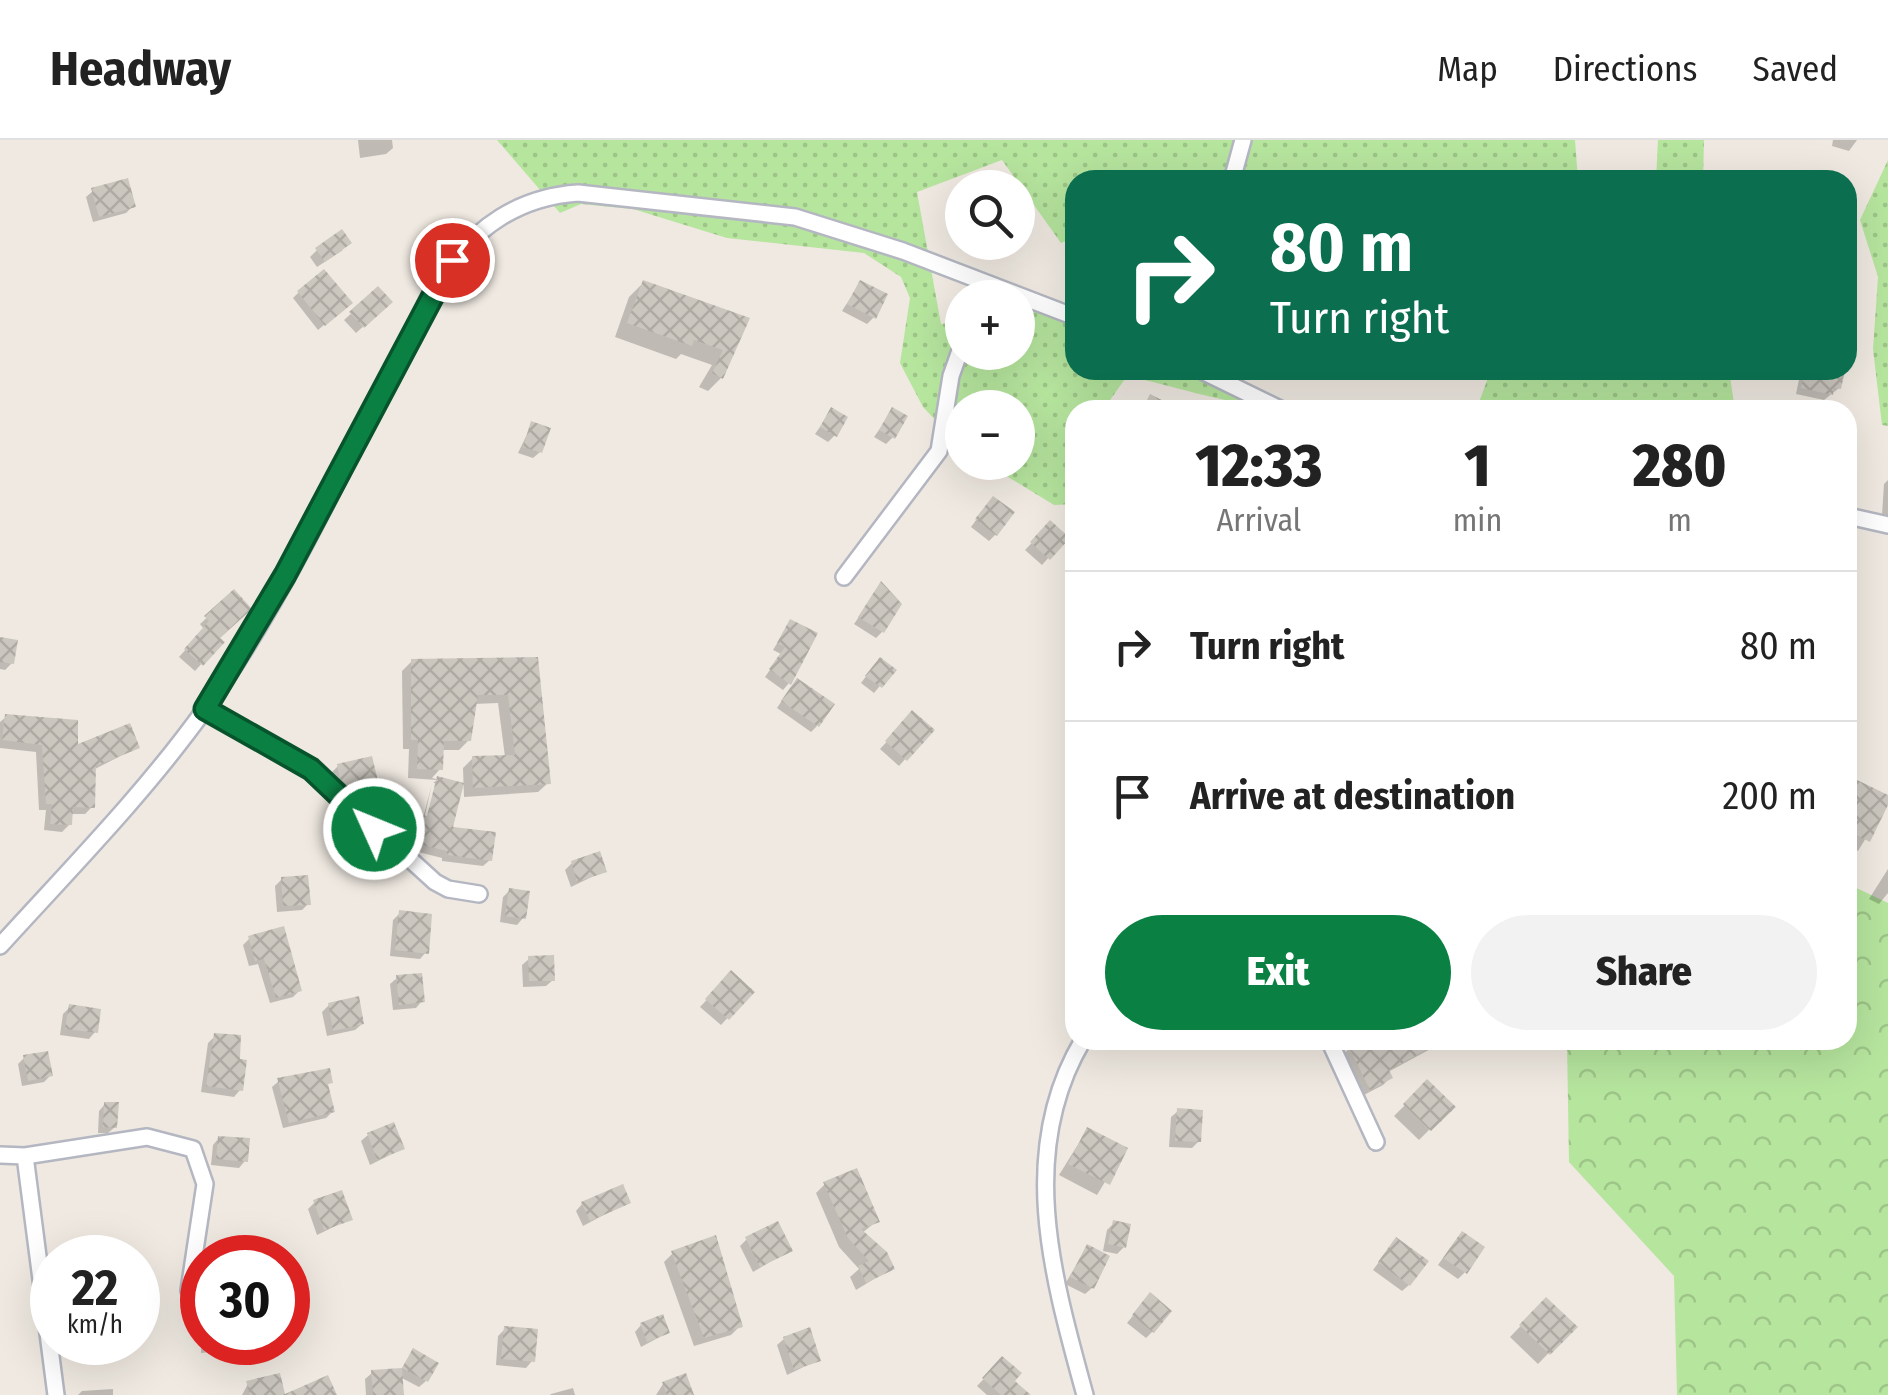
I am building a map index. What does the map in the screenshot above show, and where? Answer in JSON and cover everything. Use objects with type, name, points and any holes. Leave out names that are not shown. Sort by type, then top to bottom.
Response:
[{"type":"street","points":[[1235,170],[1243,140]]},
{"type":"street","points":[[0,946],[93,846],[205,709],[285,575],[441,274],[464,244],[511,208],[546,196],[578,194],[795,216],[957,280]]},
{"type":"street","points":[[1035,305],[1065,314]]},
{"type":"street","points":[[844,577],[939,451],[953,370]]},
{"type":"street","points":[[1220,380],[1262,400]]},
{"type":"street","points":[[1857,518],[1888,525]]},
{"type":"street","points":[[205,709],[311,769],[434,882],[448,889],[479,894]]},
{"type":"street","points":[[1079,1050],[1056,1098],[1044,1158],[1052,1274],[1085,1395]]},
{"type":"street","points":[[1334,1050],[1376,1142]]},
{"type":"street","points":[[0,1155],[25,1156],[147,1137],[193,1149],[205,1184],[197,1235]]},
{"type":"street","points":[[25,1156],[56,1395]]},
{"type":"green space","points":[[497,140],[1575,140],[1577,170],[1065,170],[1065,241],[1061,243],[1035,206],[1035,170],[1009,170],[1002,160],[975,170],[945,170],[945,181],[917,192],[941,324],[945,323],[945,370],[1035,370],[1035,309],[1065,305],[1065,380],[1124,380],[1110,400],[1065,400],[1065,504],[1054,505],[1013,480],[1035,480],[1035,390],[945,390],[945,430],[923,407],[900,363],[910,298],[901,277],[864,253],[727,238],[633,209],[581,204],[560,213]]},
{"type":"green space","points":[[1658,140],[1704,140],[1703,170],[1656,170]]},
{"type":"green space","points":[[1888,160],[1888,426],[1882,425],[1873,349],[1878,277],[1860,220]]},
{"type":"green space","points":[[1144,380],[1238,380],[1280,400],[1228,400]]},
{"type":"green space","points":[[1487,380],[1730,380],[1734,400],[1480,400]]},
{"type":"green space","points":[[1857,888],[1888,903],[1888,1395],[1677,1395],[1674,1276],[1569,1162],[1567,1050],[1857,1050]]},
{"type":"building","points":[[128,178],[136,207],[99,217],[91,188]]},
{"type":"building","points":[[342,229],[352,243],[325,262],[315,248]]},
{"type":"building","points":[[324,269],[353,303],[325,326],[297,291]]},
{"type":"building","points":[[643,280],[750,318],[723,379],[712,373],[723,350],[694,340],[692,346],[627,323]]},
{"type":"building","points":[[860,280],[888,294],[876,319],[847,304]]},
{"type":"building","points":[[378,286],[393,302],[364,328],[349,312]]},
{"type":"building","points":[[1803,380],[1843,380],[1841,389],[1834,388],[1833,395],[1801,388]]},
{"type":"building","points":[[831,407],[848,417],[837,437],[820,427]]},
{"type":"building","points":[[892,407],[908,416],[895,439],[879,430]]},
{"type":"building","points":[[531,421],[551,428],[542,453],[523,447]]},
{"type":"building","points":[[993,496],[1015,512],[997,536],[975,519]]},
{"type":"building","points":[[1050,520],[1065,534],[1065,544],[1050,560],[1030,542]]},
{"type":"building","points":[[881,581],[902,604],[884,633],[858,617]]},
{"type":"building","points":[[234,589],[252,609],[220,638],[225,642],[203,666],[184,649],[209,621],[204,616]]},
{"type":"building","points":[[790,619],[818,633],[791,685],[769,669],[785,647],[777,643]]},
{"type":"building","points":[[0,637],[18,640],[14,664],[0,662]]},
{"type":"building","points":[[538,657],[551,784],[473,788],[472,756],[515,755],[508,695],[478,695],[471,741],[444,741],[443,770],[417,769],[418,740],[411,740],[411,659]]},
{"type":"building","points":[[880,657],[897,670],[882,688],[865,676]]},
{"type":"building","points":[[797,678],[835,704],[819,727],[781,701]]},
{"type":"building","points":[[912,710],[935,730],[907,761],[885,741]]},
{"type":"building","points":[[5,714],[78,720],[78,744],[130,723],[140,748],[96,766],[95,808],[73,807],[72,825],[50,824],[52,804],[46,804],[42,745],[2,740]]},
{"type":"building","points":[[372,756],[379,785],[352,791],[340,781],[337,764]]},
{"type":"building","points":[[437,776],[464,783],[453,827],[496,832],[492,861],[447,855],[447,851],[406,841],[394,829],[399,809],[427,816]]},
{"type":"building","points":[[1857,780],[1888,795],[1888,805],[1870,842],[1857,836]]},
{"type":"building","points":[[600,851],[607,872],[577,882],[571,861]]},
{"type":"building","points":[[308,875],[311,905],[283,906],[281,877]]},
{"type":"building","points":[[509,888],[530,891],[526,919],[505,916]]},
{"type":"building","points":[[399,910],[432,914],[429,954],[395,950]]},
{"type":"building","points":[[284,926],[302,991],[276,998],[264,959],[255,961],[248,936]]},
{"type":"building","points":[[554,955],[555,981],[529,981],[528,956]]},
{"type":"building","points":[[731,970],[755,992],[729,1020],[705,999]]},
{"type":"building","points":[[422,973],[425,1002],[399,1005],[396,975]]},
{"type":"building","points":[[359,996],[364,1024],[333,1031],[328,1003]]},
{"type":"building","points":[[69,1004],[101,1009],[98,1033],[65,1029]]},
{"type":"building","points":[[214,1033],[241,1035],[240,1059],[247,1060],[243,1091],[206,1086]]},
{"type":"building","points":[[1350,1050],[1426,1050],[1389,1070],[1393,1078],[1370,1090]]},
{"type":"building","points":[[48,1051],[53,1076],[28,1081],[23,1055]]},
{"type":"building","points":[[330,1068],[333,1083],[328,1084],[335,1112],[289,1123],[277,1078]]},
{"type":"building","points":[[1427,1079],[1456,1107],[1431,1131],[1403,1104]]},
{"type":"building","points":[[104,1102],[119,1102],[117,1128],[103,1127]]},
{"type":"building","points":[[1177,1108],[1203,1110],[1201,1142],[1175,1141]]},
{"type":"building","points":[[394,1122],[405,1149],[377,1160],[367,1133]]},
{"type":"building","points":[[1087,1127],[1128,1148],[1110,1185],[1068,1164]]},
{"type":"building","points":[[218,1136],[250,1138],[248,1162],[216,1159]]},
{"type":"building","points":[[857,1168],[880,1222],[861,1229],[887,1252],[895,1269],[866,1283],[858,1266],[869,1261],[848,1238],[823,1182]]},
{"type":"building","points":[[623,1184],[631,1203],[590,1221],[581,1202]]},
{"type":"building","points":[[342,1190],[353,1220],[324,1230],[313,1200]]},
{"type":"building","points":[[1113,1220],[1131,1224],[1126,1248],[1108,1244]]},
{"type":"building","points":[[778,1221],[793,1251],[760,1267],[745,1237]]},
{"type":"building","points":[[1462,1231],[1485,1247],[1467,1274],[1443,1258]]},
{"type":"building","points":[[716,1235],[743,1327],[704,1338],[671,1251]]},
{"type":"building","points":[[1396,1237],[1429,1261],[1410,1286],[1378,1262]]},
{"type":"building","points":[[1087,1244],[1110,1256],[1094,1289],[1070,1277]]},
{"type":"building","points":[[1150,1292],[1172,1311],[1154,1333],[1132,1315]]},
{"type":"building","points":[[1546,1297],[1578,1327],[1550,1355],[1519,1325]]},
{"type":"building","points":[[663,1314],[670,1333],[647,1342],[640,1323]]},
{"type":"building","points":[[504,1326],[538,1329],[535,1362],[501,1359]]},
{"type":"building","points":[[810,1327],[821,1361],[794,1370],[783,1337]]},
{"type":"building","points":[[413,1348],[439,1363],[428,1382],[402,1368]]},
{"type":"building","points":[[1002,1356],[1022,1373],[1015,1381],[1031,1395],[1001,1395],[982,1378]]},
{"type":"building","points":[[402,1368],[404,1395],[373,1395],[371,1370]]},
{"type":"building","points":[[280,1373],[285,1394],[328,1375],[337,1395],[250,1395],[246,1381]]},
{"type":"building","points":[[686,1373],[694,1395],[667,1395],[662,1382]]},
{"type":"route","points":[[374,829],[311,769],[205,709],[285,575],[441,274],[452,260]]}]
